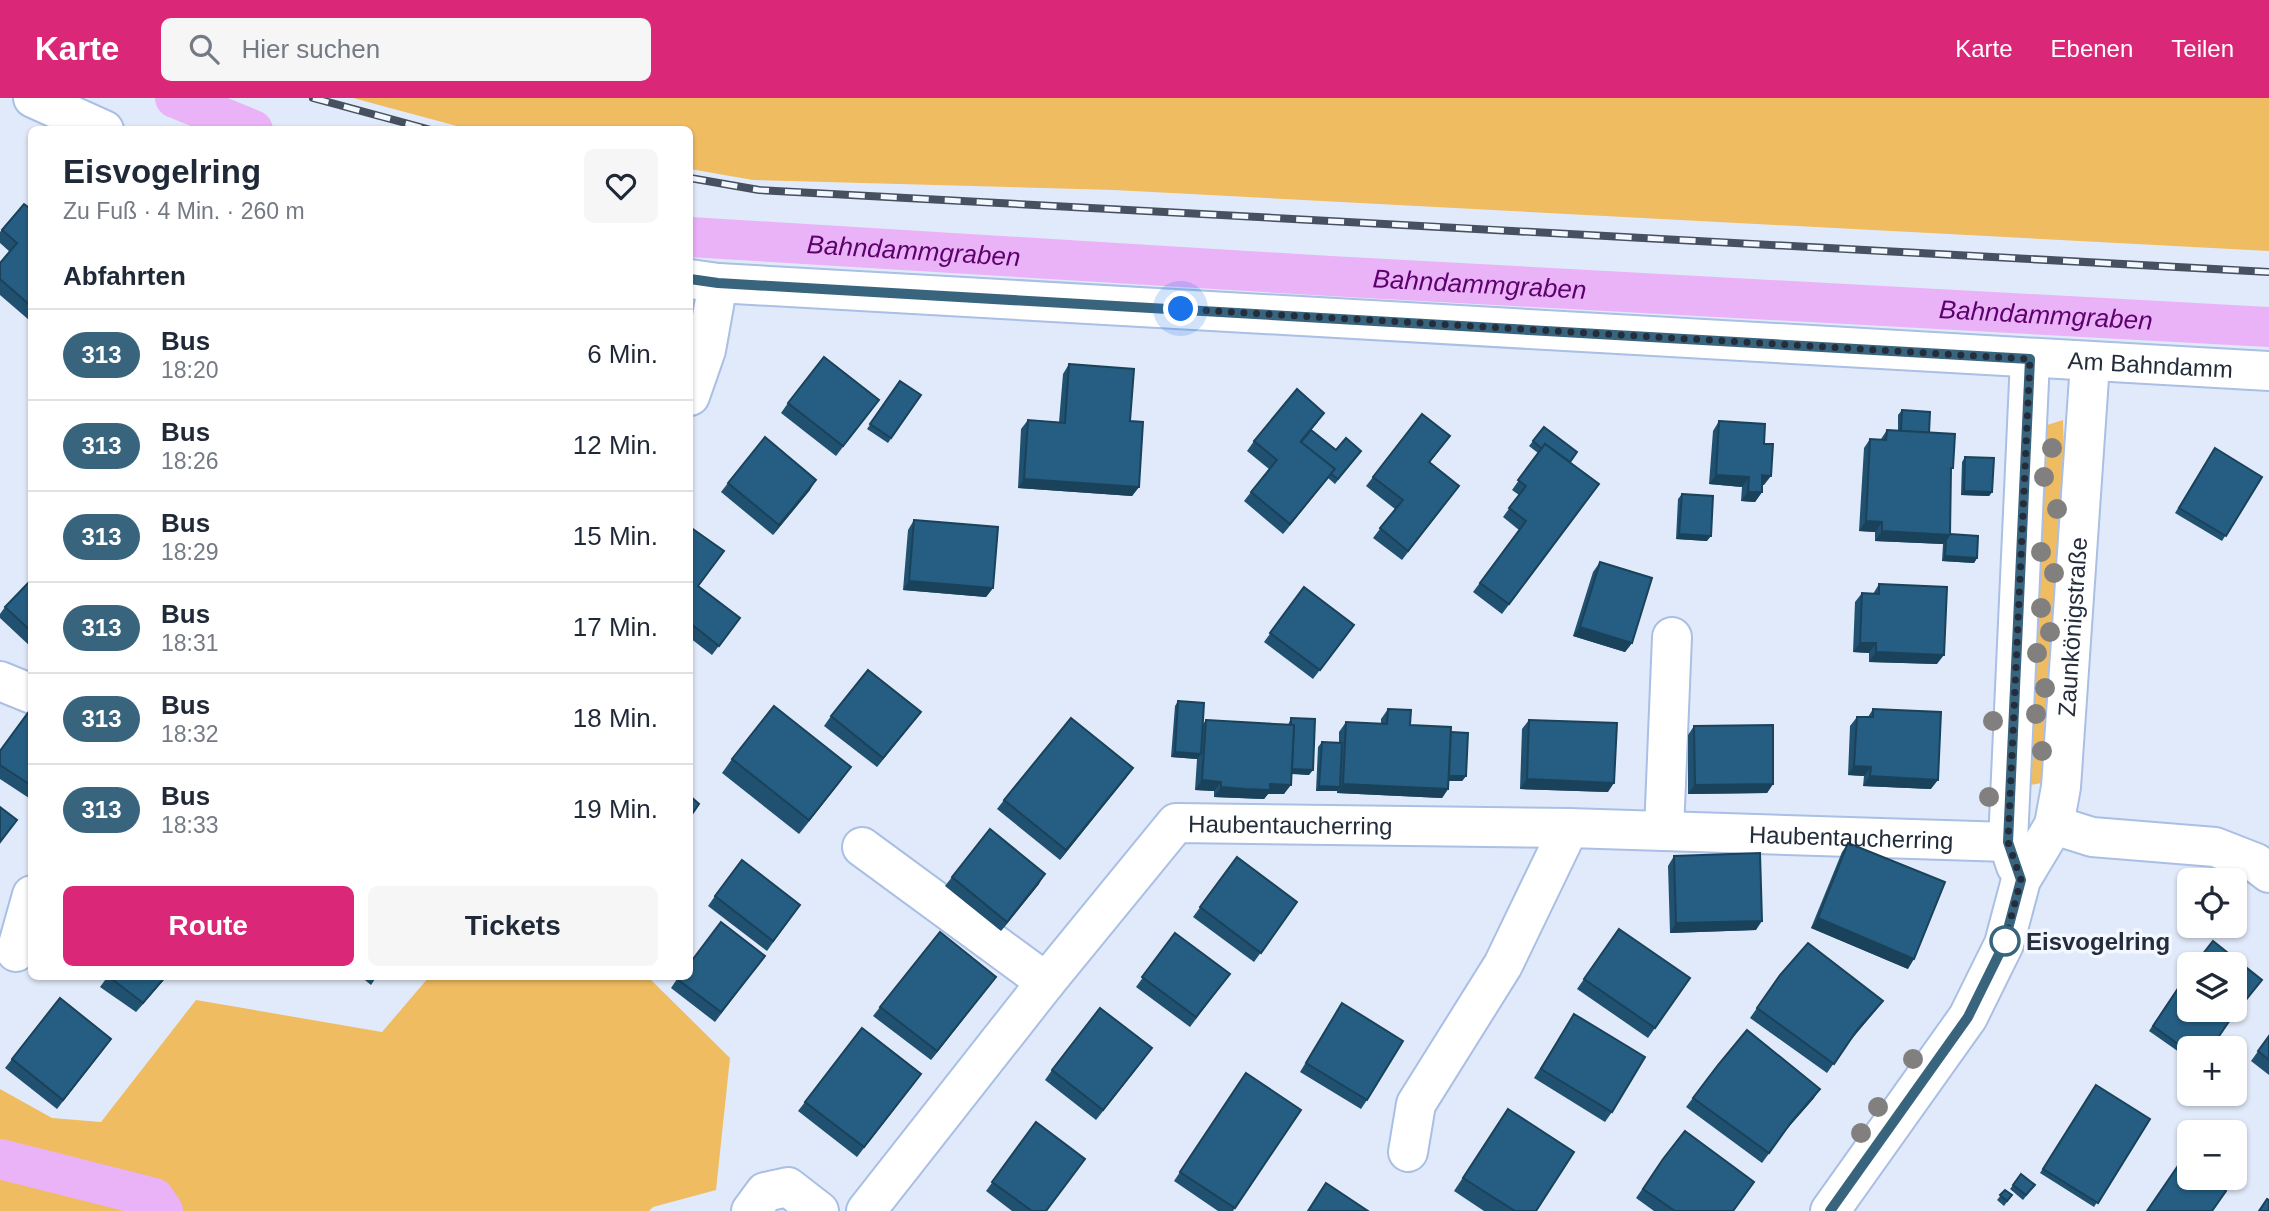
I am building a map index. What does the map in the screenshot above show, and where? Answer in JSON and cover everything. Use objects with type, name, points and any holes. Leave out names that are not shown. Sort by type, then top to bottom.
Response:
[{"type":"street","points":[[33,98],[95,126]]},
{"type":"street","points":[[693,387],[706,350],[704,281]]},
{"type":"street","name":"Am Bahndamm","points":[[704,281],[2090,363],[2269,371]]},
{"type":"street","name":"Zaunkönigstraße","points":[[2021,880],[2008,842],[2030,359]]},
{"type":"street","name":"Zaunkönigstraße","points":[[1830,1211],[1968,1017],[2004,944],[2021,880],[2054,825],[2061,787],[2090,363]]},
{"type":"street","points":[[1664,831],[1672,637]]},
{"type":"street","points":[[0,681],[28,692]]},
{"type":"street","name":"Haubentaucherring","points":[[866,1211],[1046,982],[1176,823],[1569,828],[2008,842]]},
{"type":"street","points":[[2054,825],[2092,837],[2215,847],[2256,863],[2269,873]]},
{"type":"street","points":[[1408,1153],[1416,1104],[1503,965],[1569,828]]},
{"type":"street","points":[[862,847],[1046,982]]},
{"type":"street","points":[[16,952],[28,909]]},
{"type":"street","points":[[751,1211],[765,1192],[788,1187],[819,1211]]},
{"type":"shaded area","points":[[353,98],[2269,98],[2269,251],[1114,190],[753,180],[693,170],[693,126],[457,126]]},
{"type":"shaded area","points":[[2063,420],[2065,487],[2047,782],[2030,785],[2044,426]]},
{"type":"shaded area","points":[[426,980],[651,980],[730,1058],[716,1190],[653,1207],[649,1211],[0,1211],[0,1089],[52,1118],[101,1122],[196,1000],[382,1032]]},
{"type":"building","points":[[24,204],[28,207],[28,304],[0,279],[0,263],[17,243],[2,230]]},
{"type":"building","points":[[824,357],[879,400],[843,446],[788,403]]},
{"type":"building","points":[[1069,364],[1134,369],[1130,421],[1143,422],[1139,487],[1024,479],[1028,420],[1065,423]]},
{"type":"building","points":[[900,381],[921,395],[891,438],[870,424]]},
{"type":"building","points":[[1297,389],[1324,413],[1301,441],[1335,469],[1290,524],[1251,492],[1277,460],[1254,441]]},
{"type":"building","points":[[1902,410],[1930,412],[1929,433],[1901,431]]},
{"type":"building","points":[[1422,414],[1450,436],[1429,462],[1459,486],[1408,551],[1380,528],[1403,500],[1373,477]]},
{"type":"building","points":[[1719,421],[1765,424],[1764,444],[1773,444],[1771,476],[1762,475],[1762,492],[1748,492],[1749,477],[1716,475]]},
{"type":"building","points":[[1544,427],[1577,452],[1570,462],[1545,444],[1542,449],[1533,441]]},
{"type":"building","points":[[1311,430],[1336,450],[1346,438],[1361,451],[1338,479],[1331,474],[1335,469],[1301,442]]},
{"type":"building","points":[[1887,430],[1955,434],[1951,468],[1950,535],[1882,531],[1882,522],[1866,521],[1870,439],[1886,440]]},
{"type":"building","points":[[765,437],[816,480],[779,525],[728,483]]},
{"type":"building","points":[[1545,444],[1599,484],[1509,604],[1480,583],[1526,521],[1509,508],[1526,486],[1518,480]]},
{"type":"building","points":[[2215,448],[2262,477],[2226,536],[2179,508]]},
{"type":"building","points":[[1965,457],[1994,458],[1992,492],[1964,491]]},
{"type":"building","points":[[1682,494],[1713,496],[1711,536],[1679,534]]},
{"type":"building","points":[[914,520],[998,527],[993,588],[909,581]]},
{"type":"building","points":[[693,529],[724,551],[698,586],[740,618],[719,646],[693,625]]},
{"type":"building","points":[[1950,534],[1978,536],[1977,558],[1945,556],[1946,540]]},
{"type":"building","points":[[1600,562],[1652,578],[1632,643],[1580,627]]},
{"type":"building","points":[[28,583],[28,628],[5,607]]},
{"type":"building","points":[[1879,584],[1947,587],[1944,655],[1876,652],[1876,643],[1860,643],[1862,593],[1879,594]]},
{"type":"building","points":[[1304,587],[1354,625],[1320,670],[1270,633]]},
{"type":"building","points":[[868,670],[921,712],[883,758],[831,716]]},
{"type":"building","points":[[1178,701],[1204,703],[1201,754],[1175,752]]},
{"type":"building","points":[[774,706],[851,767],[809,820],[732,759]]},
{"type":"building","points":[[1388,709],[1411,710],[1410,725],[1451,727],[1448,789],[1343,784],[1346,722],[1387,724]]},
{"type":"building","points":[[1873,709],[1941,712],[1938,780],[1870,776],[1871,767],[1854,766],[1857,717],[1873,717]]},
{"type":"building","points":[[28,713],[28,783],[0,765],[0,751]]},
{"type":"building","points":[[1071,718],[1133,768],[1066,850],[1004,800]]},
{"type":"building","points":[[1291,718],[1315,719],[1313,770],[1292,769],[1294,725],[1291,725]]},
{"type":"building","points":[[1206,720],[1294,725],[1291,785],[1270,784],[1270,790],[1246,789],[1221,787],[1221,782],[1202,780]]},
{"type":"building","points":[[1529,720],[1617,723],[1614,783],[1527,779]]},
{"type":"building","points":[[1773,725],[1773,784],[1695,785],[1694,726]]},
{"type":"building","points":[[1451,732],[1468,733],[1466,776],[1449,776]]},
{"type":"building","points":[[1322,742],[1342,743],[1340,787],[1319,786]]},
{"type":"building","points":[[693,799],[699,804],[693,813]]},
{"type":"building","points":[[0,807],[17,820],[0,842]]},
{"type":"building","points":[[990,829],[1045,874],[1007,922],[952,877]]},
{"type":"building","points":[[1848,843],[1945,882],[1914,959],[1818,918]]},
{"type":"building","points":[[1760,853],[1762,921],[1676,923],[1674,856]]},
{"type":"building","points":[[1237,857],[1297,902],[1261,953],[1200,907]]},
{"type":"building","points":[[742,860],[800,905],[773,941],[715,896]]},
{"type":"building","points":[[721,922],[765,956],[721,1012],[678,980],[693,980],[693,959]]},
{"type":"building","points":[[1619,929],[1690,978],[1655,1028],[1584,979]]},
{"type":"building","points":[[940,932],[996,977],[937,1051],[880,1007]]},
{"type":"building","points":[[1175,933],[1230,974],[1196,1017],[1142,977]]},
{"type":"building","points":[[2213,941],[2227,952],[2204,952]]},
{"type":"building","points":[[1808,943],[1883,1001],[1857,1030],[1834,1064],[1757,1008],[1780,975]]},
{"type":"building","points":[[2247,968],[2262,980],[2247,998]]},
{"type":"building","points":[[113,980],[163,980],[143,1003]]},
{"type":"building","points":[[2177,990],[2177,1022],[2229,1022],[2219,1036],[2177,1036],[2177,1043],[2153,1026]]},
{"type":"building","points":[[60,998],[111,1039],[63,1100],[12,1059]]},
{"type":"building","points":[[1342,1003],[1403,1041],[1367,1100],[1306,1063]]},
{"type":"building","points":[[1100,1008],[1152,1048],[1103,1110],[1052,1070]]},
{"type":"building","points":[[1574,1014],[1645,1057],[1612,1112],[1541,1069]]},
{"type":"building","points":[[862,1028],[921,1074],[864,1147],[805,1102]]},
{"type":"building","points":[[1747,1030],[1820,1089],[1769,1153],[1693,1098]]},
{"type":"building","points":[[2269,1036],[2269,1060],[2258,1051]]},
{"type":"building","points":[[1246,1073],[1301,1110],[1235,1208],[1180,1172]]},
{"type":"building","points":[[2096,1085],[2150,1119],[2098,1203],[2043,1169]]},
{"type":"building","points":[[1508,1109],[1574,1152],[1536,1211],[1515,1211],[1463,1178]]},
{"type":"building","points":[[1036,1122],[1085,1159],[1046,1211],[1032,1211],[992,1182]]},
{"type":"building","points":[[1685,1131],[1754,1182],[1733,1211],[1675,1211],[1643,1189]]},
{"type":"building","points":[[2177,1167],[2177,1190],[2226,1191],[2212,1211],[2147,1211]]},
{"type":"building","points":[[2021,1174],[2035,1185],[2026,1195],[2013,1185]]},
{"type":"building","points":[[1326,1183],[1368,1211],[1308,1211]]},
{"type":"building","points":[[2005,1190],[2012,1195],[2007,1201],[2000,1195]]},
{"type":"building","points":[[2267,1199],[2269,1211],[2259,1211]]},
{"type":"waterway","name":"Bahndammgraben","points":[[175,98],[243,126]]},
{"type":"waterway","name":"Bahndammgraben","points":[[693,237],[1330,276],[2269,327]]},
{"type":"waterway","points":[[0,1159],[154,1198],[163,1211]]},
{"type":"railway","points":[[313,98],[416,126]]},
{"type":"railway","points":[[693,179],[759,190],[2269,272]]},
{"type":"bus line","name":"313","points":[[693,279],[2030,359],[2008,842],[2021,880],[2004,944],[1968,1017],[1830,1211]]},
{"type":"place","name":"Eisvogelring","points":[[2005,941]]},
{"type":"route","points":[[1181,309],[2030,359],[2008,842],[2021,880],[2004,944],[2005,941]]}]
